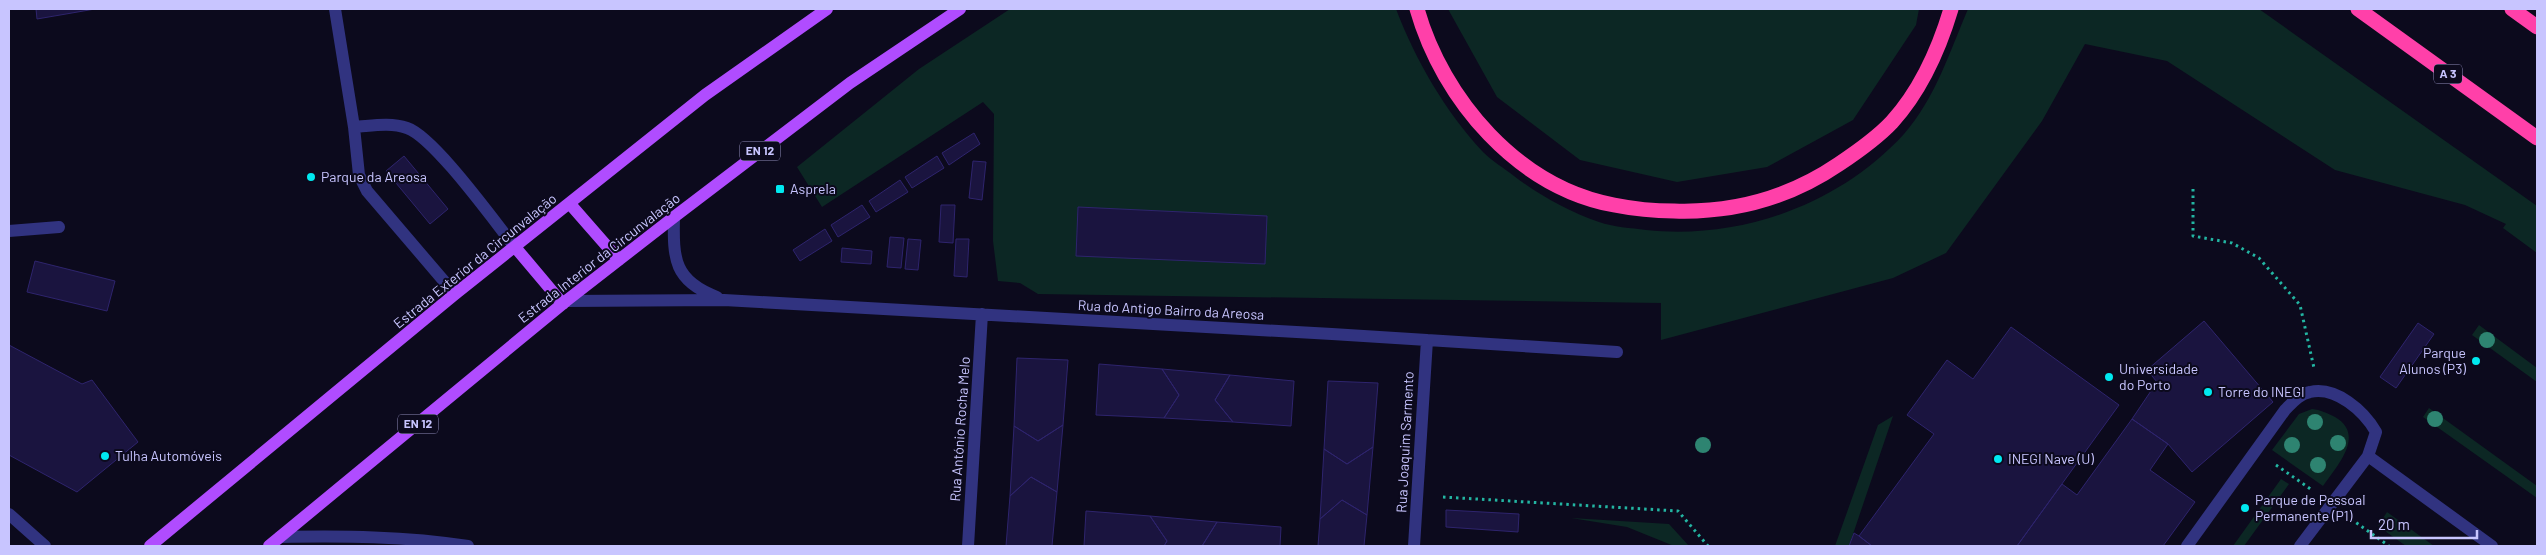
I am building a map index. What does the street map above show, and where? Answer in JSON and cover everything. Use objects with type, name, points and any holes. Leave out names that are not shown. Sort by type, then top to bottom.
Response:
[{"type":"highway","points":[[1417,9],[1429,43],[1465,107],[1490,136],[1521,162],[1550,181],[1584,196],[1613,205],[1652,211],[1687,212],[1739,206],[1788,193],[1818,178],[1857,152],[1892,122],[1918,86],[1941,42],[1952,9]]},
{"type":"highway","name":"A 3","points":[[2358,9],[2537,138]]},
{"type":"highway","points":[[2512,9],[2537,27]]},
{"type":"main road","name":"Estrada Exterior da Circunvalação","points":[[150,546],[455,294],[705,95],[827,9]]},
{"type":"main road","name":"Estrada Interior da Circunvalação","points":[[269,546],[618,260],[850,83],[960,9]]},
{"type":"main road","points":[[570,204],[618,260]]},
{"type":"main road","points":[[515,247],[565,303]]},
{"type":"street","points":[[335,9],[354,126],[359,175],[367,191],[455,294]]},
{"type":"street","points":[[354,126],[395,124],[420,134],[438,151],[515,247]]},
{"type":"street","name":"Rua do Antigo Bairro da Areosa","points":[[674,217],[675,258],[680,273],[699,290],[724,300]]},
{"type":"street","points":[[9,231],[59,227]]},
{"type":"street","name":"Rua do Antigo Bairro da Areosa","points":[[565,303],[724,300],[1617,352]]},
{"type":"street","name":"Rua António Rocha Melo","points":[[968,546],[982,314]]},
{"type":"street","name":"Rua Joaquim Sarmento","points":[[1414,546],[1427,340]]},
{"type":"street","points":[[2187,546],[2285,410],[2297,398],[2308,392],[2319,391],[2337,396],[2368,419],[2376,432],[2368,456],[2300,546]]},
{"type":"street","points":[[2368,456],[2492,546]]},
{"type":"street","points":[[9,514],[44,546]]},
{"type":"street","points":[[280,537],[367,536],[429,540],[468,546]]},
{"type":"path","points":[[2193,189],[2193,236],[2232,243],[2259,258],[2300,305],[2319,391]]},
{"type":"path","points":[[1418,497],[1678,511],[1708,546]]},
{"type":"green space","points":[[1010,9],[1396,9],[1413,48],[1433,85],[1456,120],[1490,158],[1544,196],[1588,218],[1604,224],[1622,227],[1681,232],[1717,229],[1752,223],[1786,212],[1819,198],[1849,180],[1878,159],[1904,134],[1925,106],[1941,74],[1968,9],[2259,9],[2537,206],[2537,253],[2503,228],[2506,224],[2465,205],[2335,170],[2167,61],[2085,44],[2042,121],[1946,253],[1893,278],[1661,340],[1661,303],[1038,294],[1020,283],[998,281],[993,241],[994,114],[983,102],[822,207],[797,167],[919,69]]},
{"type":"green space","points":[[1448,9],[1919,9],[1916,25],[1853,120],[1767,167],[1677,182],[1580,160],[1497,97]]},
{"type":"green space","points":[[2479,325],[2537,368],[2537,382],[2472,335]]},
{"type":"green space","points":[[2429,408],[2537,486],[2537,498],[2423,417]]},
{"type":"green space","points":[[2312,409],[2335,417],[2344,424],[2348,433],[2349,441],[2346,451],[2323,486],[2272,450],[2299,414]]},
{"type":"green space","points":[[1893,416],[1849,546],[1835,546],[1878,425]]},
{"type":"green space","points":[[2281,479],[2289,484],[2244,546],[2233,546]]},
{"type":"green space","points":[[2387,512],[2434,546],[2406,546],[2378,526]]},
{"type":"green space","points":[[1571,518],[1669,524],[1689,546],[1674,546],[1627,527]]},
{"type":"building","points":[[36,9],[95,9],[37,19]]},
{"type":"building","points":[[974,133],[980,144],[949,165],[942,153]]},
{"type":"building","points":[[404,156],[448,209],[430,224],[386,171]]},
{"type":"building","points":[[937,156],[944,168],[912,188],[905,177]]},
{"type":"building","points":[[973,161],[986,162],[982,200],[969,198]]},
{"type":"building","points":[[900,180],[908,192],[876,212],[869,201]]},
{"type":"building","points":[[862,205],[870,217],[838,237],[831,225]]},
{"type":"building","points":[[941,205],[955,205],[953,243],[939,242]]},
{"type":"building","points":[[1078,207],[1267,216],[1265,264],[1076,256]]},
{"type":"building","points":[[825,229],[832,241],[800,261],[793,250]]},
{"type":"building","points":[[890,237],[904,238],[901,268],[887,267]]},
{"type":"building","points":[[908,239],[921,240],[918,270],[905,269]]},
{"type":"building","points":[[956,239],[969,239],[967,277],[954,276]]},
{"type":"building","points":[[842,248],[872,251],[871,264],[841,262]]},
{"type":"building","points":[[35,261],[115,281],[107,311],[27,292]]},
{"type":"building","name":"Torre do INEGI","points":[[2204,321],[2273,402],[2192,472],[2168,444],[2132,419],[2157,382],[2147,370]]},
{"type":"building","points":[[2418,323],[2434,334],[2396,388],[2380,377]]},
{"type":"building","name":"INEGI Nave (U)","points":[[2011,327],[2119,405],[2017,546],[1872,546],[1859,536],[1934,434],[1907,415],[1947,360],[1973,379]]},
{"type":"building","points":[[9,345],[82,384],[92,380],[138,442],[77,492],[9,455]]},
{"type":"building","points":[[1017,358],[1068,360],[1063,425],[1038,441],[1014,426]]},
{"type":"building","points":[[1099,364],[1162,369],[1179,395],[1164,418],[1096,415]]},
{"type":"building","points":[[1162,369],[1230,375],[1215,400],[1233,422],[1164,418],[1179,395]]},
{"type":"building","points":[[1230,375],[1294,381],[1291,426],[1233,422],[1215,400]]},
{"type":"building","points":[[1328,381],[1378,383],[1373,447],[1347,464],[1324,449]]},
{"type":"building","name":"INEGI Nave (U)","points":[[2132,419],[2168,444],[2150,470],[2195,502],[2163,546],[2017,546],[2062,484],[2077,495]]},
{"type":"building","points":[[1063,425],[1057,492],[1031,477],[1010,496],[1014,426],[1038,441]]},
{"type":"building","points":[[1373,447],[1367,515],[1342,500],[1320,519],[1324,449],[1347,464]]},
{"type":"building","points":[[1031,477],[1057,492],[1052,546],[1006,546],[1010,496]]},
{"type":"building","points":[[1342,500],[1367,515],[1364,546],[1318,546],[1320,519]]},
{"type":"building","points":[[1446,510],[1519,514],[1518,532],[1446,527]]},
{"type":"building","points":[[1086,511],[1150,516],[1167,541],[1164,546],[1084,546]]},
{"type":"building","points":[[1150,516],[1217,522],[1202,546],[1164,546],[1167,541]]},
{"type":"building","points":[[1217,522],[1281,527],[1280,546],[1202,546]]},
{"type":"building","points":[[1854,533],[1859,536],[1872,546],[1849,546]]},
{"type":"place","name":"Parque da Areosa","points":[[311,177]]},
{"type":"place","name":"Asprela","points":[[780,189]]},
{"type":"place","name":"Parque Alunos (P3)","points":[[2476,361]]},
{"type":"place","name":"Universidade do Porto","points":[[2109,377]]},
{"type":"place","name":"Torre do INEGI","points":[[2208,392]]},
{"type":"place","name":"Tulha Automóveis","points":[[105,456]]},
{"type":"place","name":"INEGI Nave (U)","points":[[1998,459]]},
{"type":"place","name":"Parque de Pessoal Permanente (P1)","points":[[2245,508]]}]
